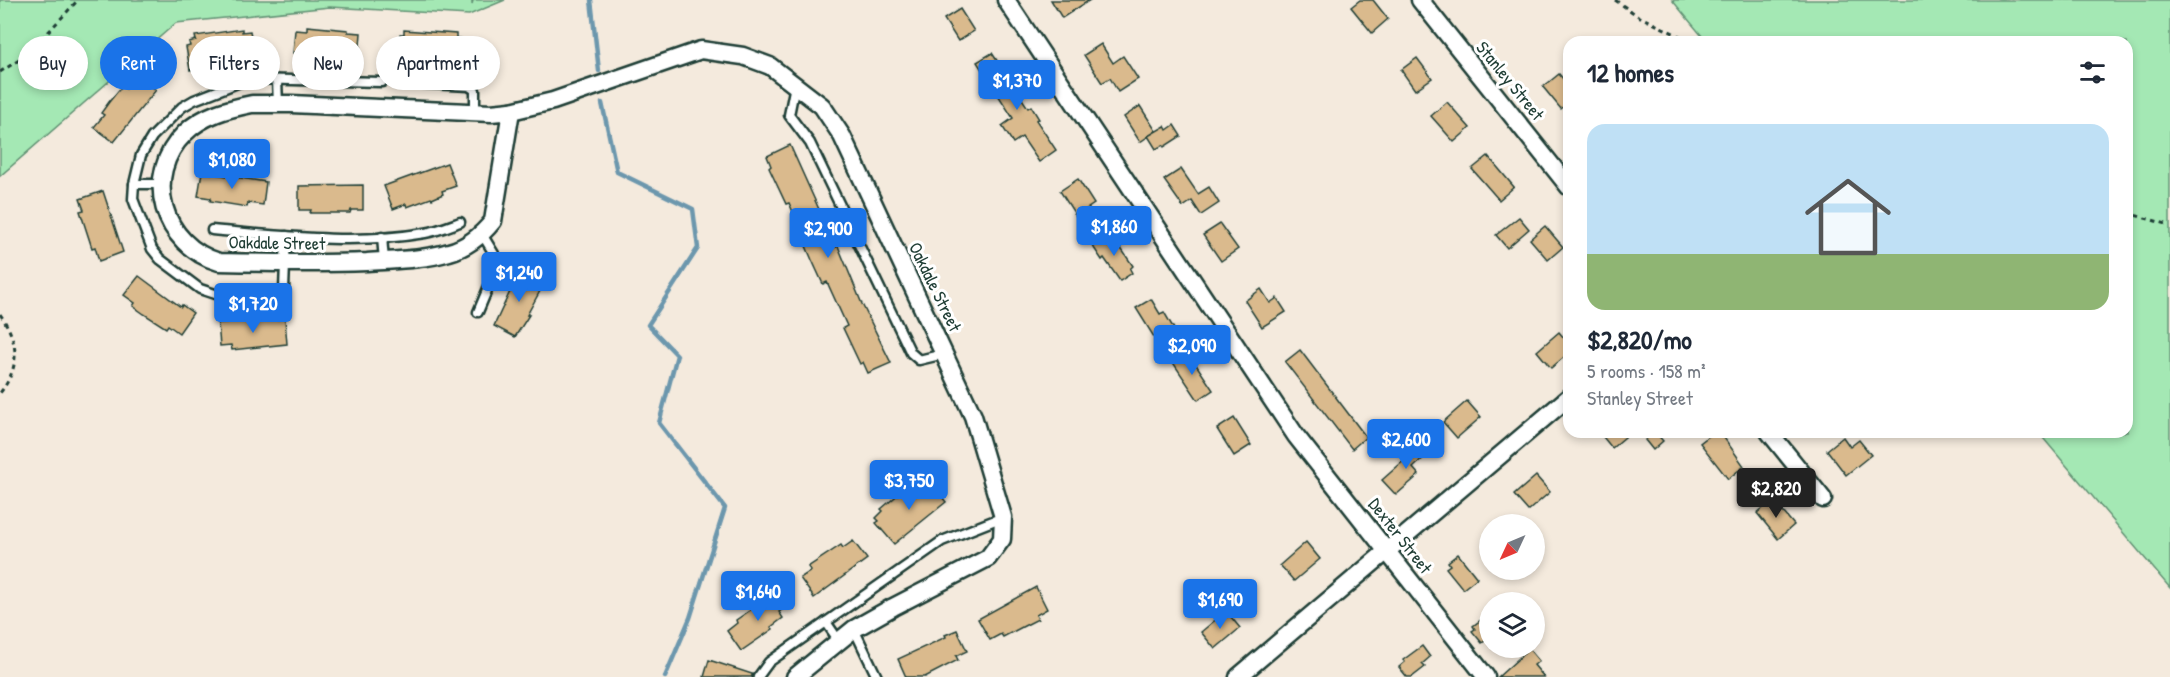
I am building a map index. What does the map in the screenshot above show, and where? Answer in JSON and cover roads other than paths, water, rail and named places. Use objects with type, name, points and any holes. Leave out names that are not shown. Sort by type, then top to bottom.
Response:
[{"type":"street","name":"Dexter Street","points":[[1006,0],[1296,436],[1486,677]]},
{"type":"street","name":"Stanley Street","points":[[1420,0],[1563,179]]},
{"type":"street","name":"Oakdale Street","points":[[482,234],[469,244],[450,252],[424,257],[384,261],[219,262],[203,258],[173,230],[165,213],[162,177],[168,157],[183,134],[202,120],[225,109],[252,104],[278,104],[491,113],[511,111],[553,101],[701,50],[743,56],[770,66],[822,106],[842,136],[973,416],[1003,517],[1002,539],[988,558],[854,629],[795,677]]},
{"type":"street","points":[[482,234],[493,221],[511,111]]},
{"type":"street","points":[[1238,677],[1563,402]]},
{"type":"street","points":[[1774,438],[1823,499]]},
{"type":"lane","points":[[280,80],[376,82]]},
{"type":"lane","points":[[795,85],[789,115],[810,143],[911,353],[919,360],[945,354]]},
{"type":"lane","points":[[220,90],[182,106],[152,137],[141,155],[133,199],[152,249],[160,259],[200,289],[215,294],[276,297],[284,290],[286,236]]},
{"type":"lane","points":[[277,90],[278,104]]},
{"type":"lane","points":[[475,90],[475,112]]},
{"type":"lane","points":[[134,184],[162,184]]},
{"type":"lane","points":[[212,230],[327,239],[426,233],[460,222]]},
{"type":"lane","points":[[478,312],[499,262],[482,234]]},
{"type":"lane","points":[[382,237],[384,261]]},
{"type":"lane","points":[[758,677],[769,662],[942,541],[1003,517]]},
{"type":"lane","points":[[826,622],[839,641]]},
{"type":"lane","points":[[854,629],[877,677]]},
{"type":"waterway","points":[[591,0],[599,71]]},
{"type":"waterway","points":[[602,103],[617,172],[693,209],[698,248],[648,325],[677,355],[659,423],[725,508],[690,618],[665,677]]}]
